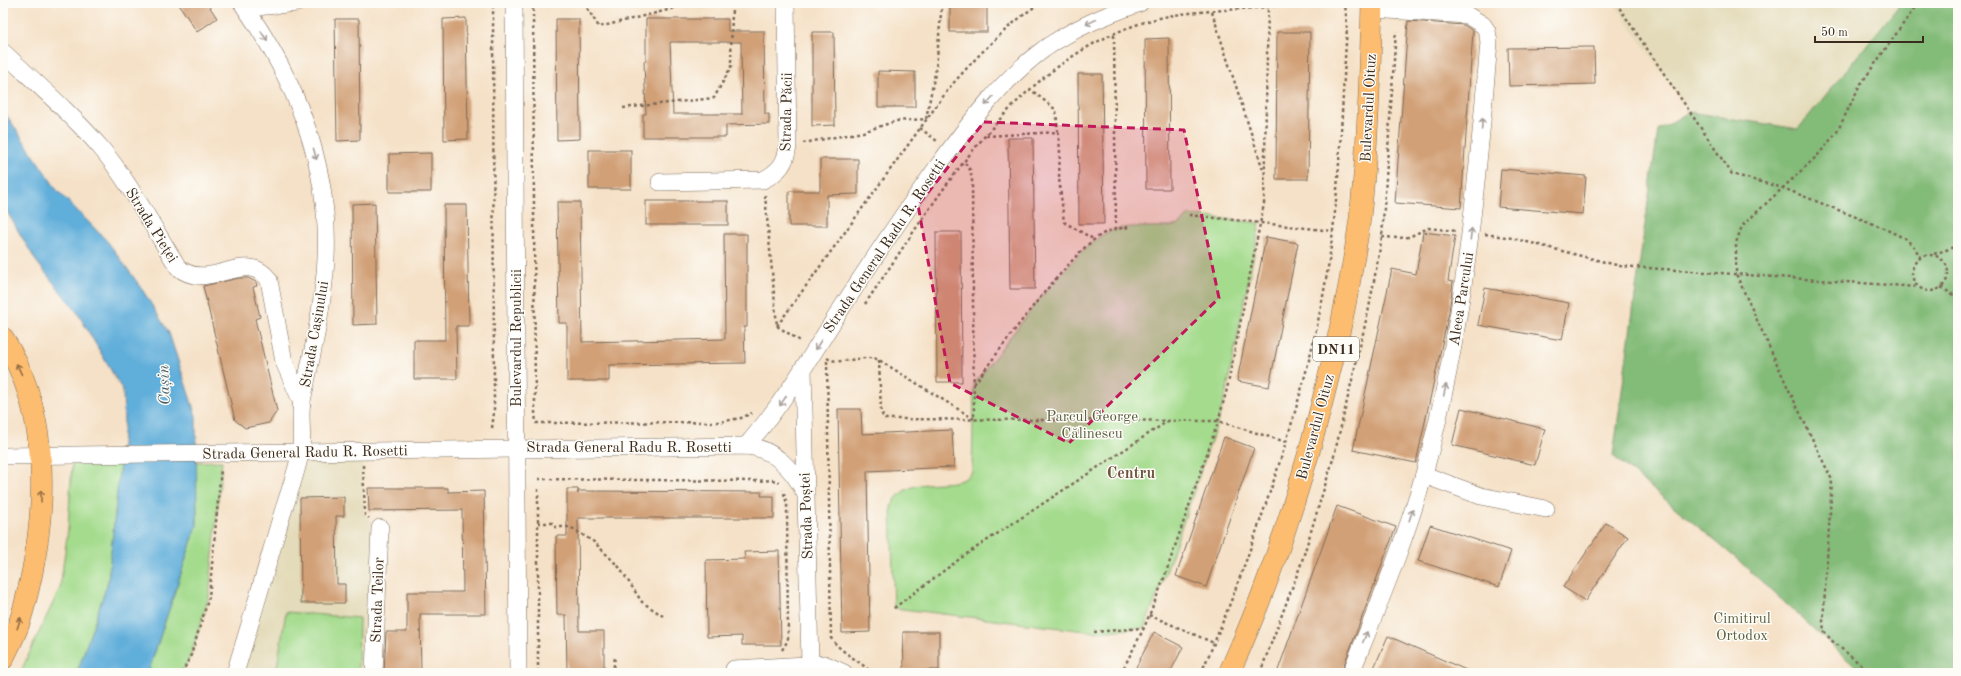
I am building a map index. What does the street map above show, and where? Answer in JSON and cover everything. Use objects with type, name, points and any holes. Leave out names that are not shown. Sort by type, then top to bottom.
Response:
[{"type":"main road","name":"Bulevardul Oituz","points":[[1229,673],[1266,586],[1300,485],[1336,349],[1350,279],[1362,192],[1369,111],[1372,6]]},
{"type":"main road","points":[[3,338],[22,375],[32,405],[40,456],[41,505],[36,555],[28,593],[18,628],[3,659]]},
{"type":"street","points":[[244,6],[297,3]]},
{"type":"street","name":"Bulevardul Republicii","points":[[514,3],[518,673]]},
{"type":"street","name":"Strada Păcii","points":[[763,180],[773,175],[782,166],[787,157],[786,3]]},
{"type":"street","name":"Strada General Radu R. Rosetti","points":[[3,456],[746,446],[777,409],[904,214],[955,143],[997,92],[1028,62],[1056,41],[1100,17],[1140,3]]},
{"type":"street","name":"Strada Cașinului","points":[[235,673],[301,452],[302,403],[310,371],[325,271],[326,231],[324,197],[316,157],[306,123],[292,86],[272,48],[244,6]]},
{"type":"street","name":"Aleea Parcului","points":[[1351,673],[1376,612],[1424,475],[1445,389],[1471,233],[1480,156],[1489,42],[1487,31],[1478,21],[1467,15],[1372,6]]},
{"type":"street","name":"Strada Pieței","points":[[3,52],[80,125],[102,150],[128,186],[178,267],[184,273],[194,276],[203,276],[241,268],[254,268],[263,272],[269,280],[284,362],[302,403]]},
{"type":"street","points":[[660,182],[763,180]]},
{"type":"street","name":"Strada Poștei","points":[[803,368],[810,664]]},
{"type":"street","name":"Strada Poștei","points":[[746,446],[761,449],[780,461],[796,478],[805,493]]},
{"type":"street","points":[[1424,475],[1481,496],[1546,509]]},
{"type":"street","name":"Strada Teilor","points":[[374,673],[380,528]]},
{"type":"street","points":[[734,671],[810,664],[831,666],[844,673]]},
{"type":"path","points":[[492,428],[494,413],[493,3]]},
{"type":"path","points":[[533,3],[534,412],[536,423],[728,422],[741,418],[756,410]]},
{"type":"path","points":[[584,3],[599,27],[672,9],[685,3]]},
{"type":"path","points":[[623,108],[714,98],[731,67],[732,3]]},
{"type":"path","points":[[926,119],[936,68],[942,3]]},
{"type":"path","points":[[777,326],[950,87],[982,52],[1016,21],[1040,3]]},
{"type":"path","points":[[863,307],[964,163],[986,136],[1030,89],[1068,59],[1114,35],[1164,17],[1268,7],[1276,6],[1281,3]]},
{"type":"path","points":[[1201,673],[1234,594],[1286,442],[1314,340],[1325,285],[1333,231],[1347,28],[1345,3]]},
{"type":"path","points":[[1616,3],[1732,174],[1783,188],[1881,227],[1906,239],[1915,248],[1920,257]]},
{"type":"path","points":[[1871,673],[1832,640],[1824,631],[1823,622],[1832,480],[1736,274],[1736,243],[1742,226],[1817,156],[1837,132],[1860,84],[1918,3]]},
{"type":"path","points":[[1121,673],[1144,628],[1163,581],[1218,421],[1227,389],[1264,204],[1268,7]]},
{"type":"path","points":[[1212,12],[1264,173]]},
{"type":"path","points":[[1114,35],[1116,229]]},
{"type":"path","points":[[1030,89],[1056,110],[1060,149],[1059,178],[1064,222],[1095,240]]},
{"type":"path","points":[[788,146],[863,132],[896,121],[926,119]]},
{"type":"path","points":[[920,128],[942,146]]},
{"type":"path","points":[[986,136],[1058,132]]},
{"type":"path","points":[[964,163],[970,170],[972,179],[974,420]]},
{"type":"path","points":[[763,180],[777,326]]},
{"type":"path","points":[[1189,215],[1333,231]]},
{"type":"path","points":[[974,384],[1052,283],[1077,255],[1095,240],[1116,229],[1130,227]]},
{"type":"path","points":[[1382,237],[1409,237],[1428,228],[1512,238],[1620,266],[1918,287],[1930,291],[1942,287],[1946,283],[1948,271],[1944,260],[1934,254]]},
{"type":"path","points":[[1918,287],[1912,277],[1912,271],[1913,265],[1920,257],[1958,246]]},
{"type":"path","points":[[1942,287],[1958,298]]},
{"type":"path","points":[[777,326],[806,345]]},
{"type":"path","points":[[831,352],[827,358],[831,638],[838,648],[861,663],[872,673]]},
{"type":"path","points":[[827,358],[835,362],[871,357],[879,360],[974,420]]},
{"type":"path","points":[[879,360],[881,413],[885,419],[1218,421],[1286,442]]},
{"type":"path","points":[[894,608],[965,555],[1168,421]]},
{"type":"path","points":[[362,451],[365,515],[380,528]]},
{"type":"path","points":[[182,673],[190,655],[209,597],[216,539],[222,453]]},
{"type":"path","points":[[538,479],[776,480],[784,491],[787,504],[788,640],[781,653]]},
{"type":"path","points":[[538,489],[538,673]]},
{"type":"path","points":[[538,523],[570,527],[594,542],[619,567],[642,602],[663,616]]},
{"type":"path","points":[[1149,616],[1214,643]]},
{"type":"path","points":[[1094,632],[1144,628]]},
{"type":"path","points":[[613,673],[616,656]]},
{"type":"highlighted area","points":[[984,122],[1184,130],[1219,298],[1069,443],[950,383],[918,205]]},
{"type":"shaded area","points":[[1614,3],[1901,3],[1798,129],[1689,112]]},
{"type":"shaded area","points":[[362,451],[365,515],[380,528],[374,673],[235,673],[300,452]]},
{"type":"green space","points":[[1901,3],[1958,3],[1958,673],[1862,673],[1738,560],[1613,456],[1658,130],[1689,112],[1798,129]]},
{"type":"green space","name":"Parcul George Călinescu","points":[[1189,215],[1260,223],[1227,389],[1218,421],[1163,581],[1144,628],[1094,632],[894,608],[891,507],[899,495],[909,488],[920,485],[955,482],[965,479],[972,472],[974,384],[1052,283],[1087,246],[1105,233],[1116,229],[1130,227],[1169,227],[1178,225]]},
{"type":"green space","points":[[222,461],[209,597],[191,655],[182,673],[148,673],[197,525],[196,462]]},
{"type":"green space","points":[[72,463],[120,464],[108,582],[77,673],[20,673],[60,588],[68,529]]},
{"type":"green space","points":[[286,612],[359,618],[358,673],[276,673]]},
{"type":"water","name":"Cașin","points":[[3,110],[57,190],[108,242],[140,286],[169,333],[196,416],[197,525],[148,673],[77,673],[108,582],[124,423],[123,391],[77,312],[36,261],[3,205]]},
{"type":"building","points":[[178,3],[207,3],[217,18],[197,32]]},
{"type":"building","points":[[950,3],[987,3],[987,32],[950,32]]},
{"type":"building","points":[[466,18],[468,139],[444,140],[443,19]]},
{"type":"building","points":[[335,19],[359,19],[360,140],[337,141]]},
{"type":"building","points":[[556,19],[579,19],[580,139],[557,140]]},
{"type":"building","points":[[646,19],[728,19],[728,31],[764,31],[765,114],[769,114],[769,124],[726,125],[726,137],[643,137],[643,114],[646,114],[644,61],[646,61]],"holes":[[[670,42],[741,42],[742,114],[673,114]]]},
{"type":"building","points":[[1408,21],[1464,25],[1473,31],[1461,208],[1395,203]]},
{"type":"building","points":[[812,32],[834,32],[835,125],[812,126]]},
{"type":"building","points":[[1277,32],[1310,32],[1308,179],[1276,179]]},
{"type":"building","points":[[1169,38],[1170,189],[1146,189],[1145,39]]},
{"type":"building","points":[[1594,47],[1595,84],[1509,86],[1508,48]]},
{"type":"building","points":[[878,71],[915,72],[915,107],[878,107]]},
{"type":"building","points":[[1078,74],[1102,74],[1104,224],[1079,224]]},
{"type":"building","points":[[1008,138],[1033,138],[1035,289],[1010,289]]},
{"type":"building","points":[[589,150],[631,150],[631,189],[589,189]]},
{"type":"building","points":[[431,153],[431,192],[389,192],[389,154]]},
{"type":"building","points":[[820,159],[858,159],[858,194],[827,195],[827,226],[789,226],[789,191],[820,191]]},
{"type":"building","points":[[1501,169],[1586,176],[1583,214],[1498,207]]},
{"type":"building","points":[[646,201],[728,201],[728,225],[646,225]]},
{"type":"building","points":[[557,202],[580,202],[582,342],[725,339],[724,234],[747,234],[747,327],[744,327],[745,363],[609,365],[609,381],[567,381],[567,323],[559,323]]},
{"type":"building","points":[[375,203],[377,324],[353,325],[352,204]]},
{"type":"building","points":[[444,205],[467,205],[469,326],[456,326],[457,379],[414,379],[414,340],[445,340]]},
{"type":"building","points":[[936,232],[961,232],[962,382],[937,382]]},
{"type":"building","points":[[1423,232],[1455,236],[1448,281],[1453,282],[1449,312],[1416,463],[1353,450],[1392,269],[1416,274]]},
{"type":"building","points":[[1266,237],[1298,243],[1269,387],[1237,381]]},
{"type":"building","points":[[239,278],[248,278],[256,282],[257,286],[253,287],[260,317],[255,319],[277,411],[269,423],[245,428],[235,420],[203,286]]},
{"type":"building","points":[[1485,288],[1569,303],[1562,340],[1478,325]]},
{"type":"building","points":[[1461,408],[1545,429],[1535,465],[1452,445]]},
{"type":"building","points":[[838,409],[861,409],[862,434],[952,430],[954,467],[867,471],[870,632],[842,633]]},
{"type":"building","points":[[1224,437],[1254,448],[1206,587],[1176,576]]},
{"type":"building","points":[[368,488],[448,488],[448,492],[484,491],[486,614],[420,614],[421,673],[384,673],[386,632],[407,632],[407,592],[463,592],[462,510],[369,511]]},
{"type":"building","points":[[567,489],[578,489],[578,491],[762,492],[761,496],[774,496],[774,518],[578,518],[579,631],[604,631],[604,673],[567,673],[566,615],[557,615],[556,536],[567,536]]},
{"type":"building","points":[[344,497],[344,516],[336,516],[337,584],[345,584],[345,603],[301,603],[300,498]]},
{"type":"building","points":[[1337,506],[1396,527],[1341,673],[1277,673]]},
{"type":"building","points":[[1606,523],[1628,537],[1585,601],[1563,587]]},
{"type":"building","points":[[1430,525],[1511,551],[1499,587],[1418,561]]},
{"type":"building","points":[[779,551],[781,645],[742,645],[742,636],[707,637],[706,560],[745,559],[744,552]]},
{"type":"building","points":[[903,632],[939,632],[939,670],[904,670]]},
{"type":"building","points":[[1154,632],[1183,647],[1170,673],[1133,673]]},
{"type":"building","points":[[1388,636],[1473,673],[1379,673],[1373,670]]},
{"type":"district","name":"Centru","points":[[1131,472]]},
{"type":"park label","name":"Cimitirul Ortodox","points":[[1742,626]]}]
